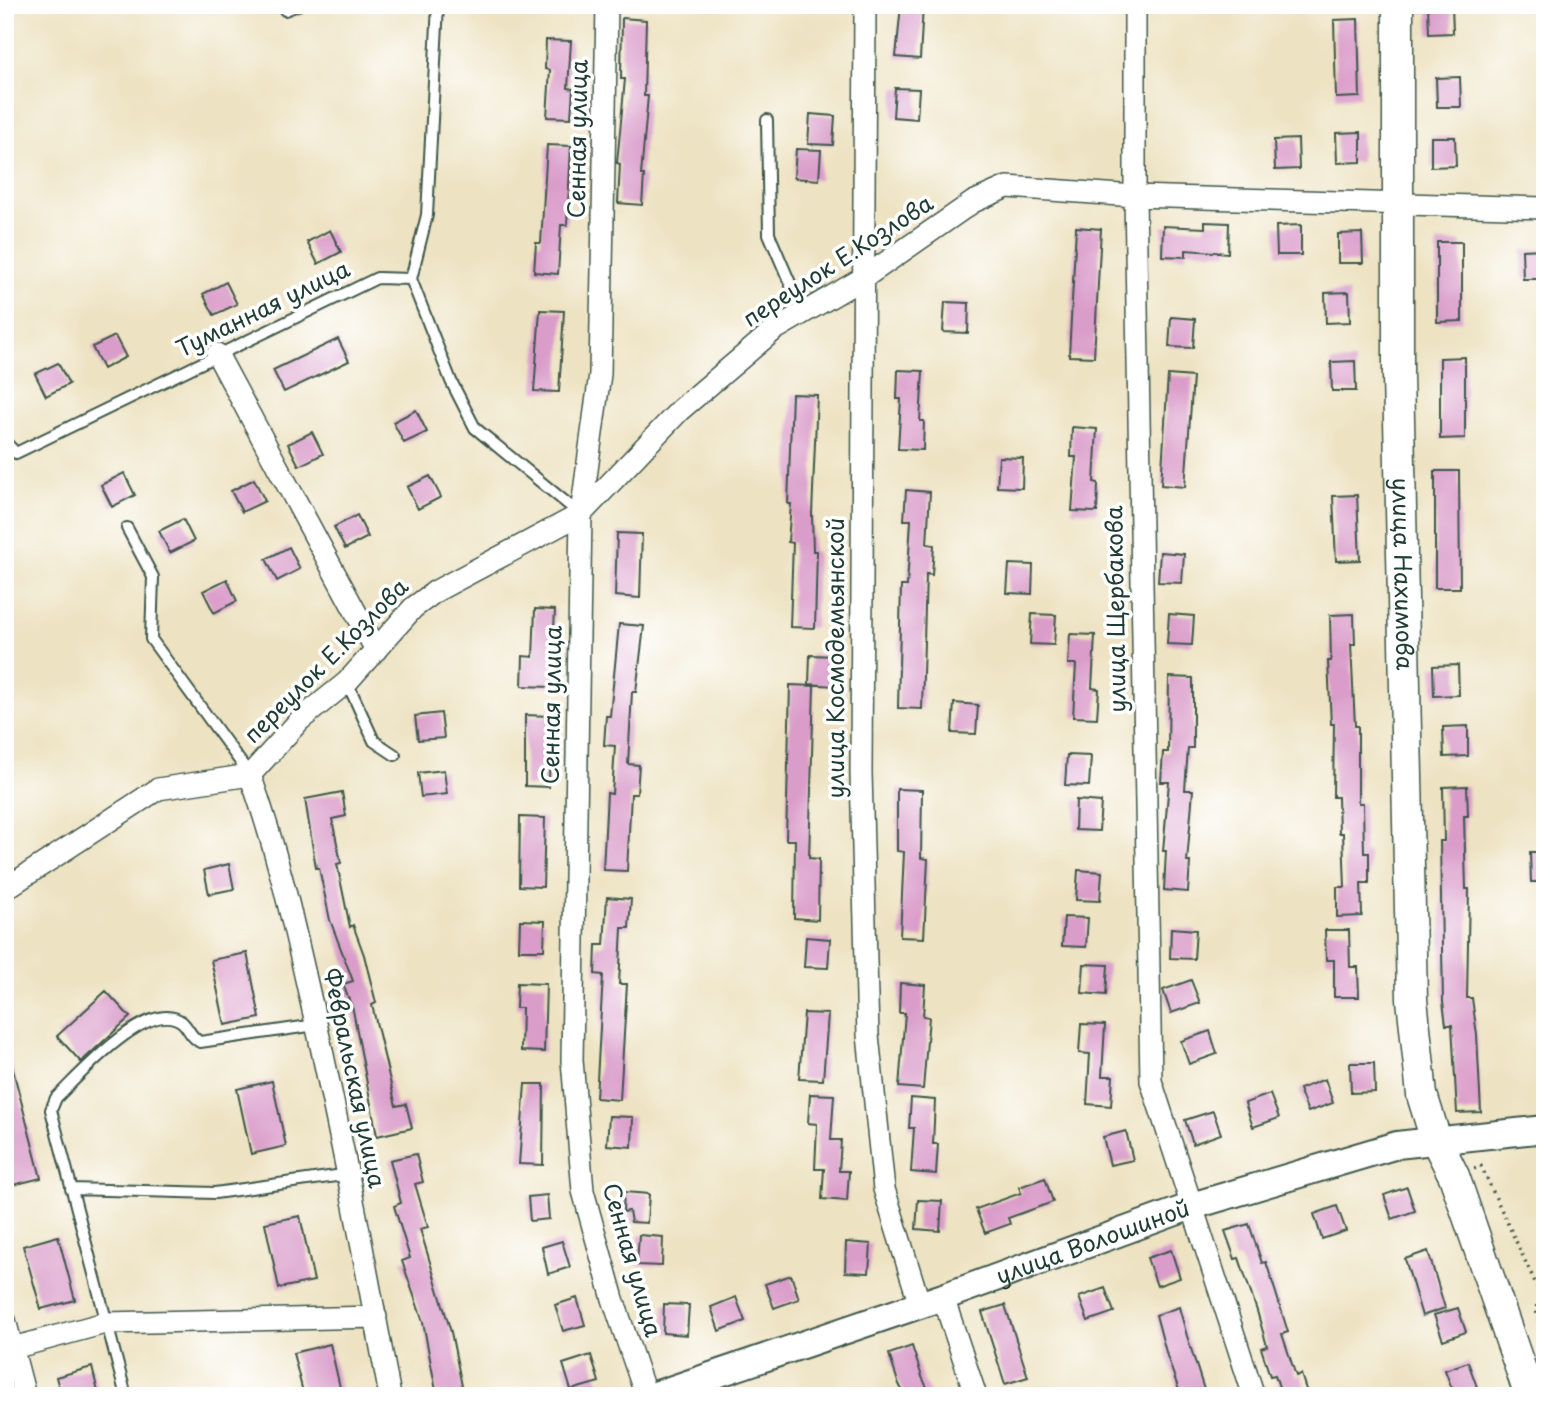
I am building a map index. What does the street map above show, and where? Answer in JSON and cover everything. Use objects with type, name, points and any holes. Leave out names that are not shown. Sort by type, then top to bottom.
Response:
[{"type":"main road","name":"улица Нахимова","points":[[1398,5],[1399,388],[1412,999],[1422,1095],[1436,1140],[1454,1176],[1530,1396]]},
{"type":"street","name":"Сенная улица","points":[[607,5],[600,374],[581,514],[572,1060],[575,1126],[583,1191],[596,1244],[656,1395]]},
{"type":"street","name":"улица Космодемьянской","points":[[865,5],[862,773],[868,1035],[884,1189],[931,1301],[976,1396]]},
{"type":"street","name":"улица Щербакова","points":[[1135,5],[1135,196],[1151,1081],[1254,1396]]},
{"type":"street","name":"переулок Е.Козлова","points":[[250,775],[300,720],[347,682],[389,631],[436,591],[581,514],[680,410],[774,330],[864,277],[973,202],[1007,187],[1135,196],[1545,208]]},
{"type":"street","points":[[218,354],[376,650]]},
{"type":"street","points":[[5,889],[158,789],[250,775]]},
{"type":"street","name":"Февральская улица","points":[[250,775],[275,851],[350,1174],[390,1396]]},
{"type":"street","name":"улица Волошиной","points":[[656,1395],[931,1301],[1192,1206],[1397,1145],[1545,1129]]},
{"type":"street","points":[[13,1348],[105,1323],[376,1317]]},
{"type":"street","points":[[5,1320],[25,1396]]},
{"type":"lane","points":[[285,10],[298,5]]},
{"type":"lane","points":[[438,5],[427,215],[411,279],[451,381],[475,428],[581,514]]},
{"type":"lane","points":[[767,120],[769,234],[802,312]]},
{"type":"lane","name":"Туманная улица","points":[[5,442],[16,453],[377,278],[411,279]]},
{"type":"lane","points":[[127,528],[153,577],[151,639],[250,775]]},
{"type":"lane","points":[[347,682],[374,741],[395,755]]},
{"type":"lane","points":[[126,1396],[51,1110],[57,1098],[138,1024],[168,1017],[182,1022],[192,1038],[200,1042],[316,1025]]},
{"type":"lane","points":[[71,1189],[215,1193],[350,1174]]},
{"type":"path","points":[[1454,1176],[1481,1166],[1541,1295],[1535,1310],[1545,1338]]},
{"type":"building","points":[[901,5],[923,5],[920,59],[896,57]]},
{"type":"building","points":[[1428,5],[1452,5],[1453,33],[1429,34]]},
{"type":"building","points":[[622,18],[646,20],[644,96],[648,96],[641,175],[644,175],[642,205],[618,203],[620,164],[617,163],[625,79],[621,79]]},
{"type":"building","points":[[1358,19],[1360,97],[1336,98],[1334,20]]},
{"type":"building","points":[[546,40],[571,41],[568,88],[573,89],[571,118],[547,117],[550,70],[545,69]]},
{"type":"building","points":[[1460,77],[1461,107],[1437,107],[1436,78]]},
{"type":"building","points":[[895,88],[919,89],[917,119],[893,117]]},
{"type":"building","points":[[810,114],[835,116],[833,145],[808,144]]},
{"type":"building","points":[[1361,132],[1361,162],[1337,163],[1336,133]]},
{"type":"building","points":[[1431,137],[1455,137],[1456,166],[1431,167]]},
{"type":"building","points":[[1298,139],[1299,169],[1275,170],[1274,140]]},
{"type":"building","points":[[547,145],[571,146],[567,225],[561,225],[558,274],[534,272],[536,243],[541,243]]},
{"type":"building","points":[[796,149],[821,150],[819,180],[794,178]]},
{"type":"building","points":[[1205,222],[1229,223],[1228,253],[1186,250],[1186,257],[1162,256],[1163,226],[1205,228]]},
{"type":"building","points":[[1301,225],[1301,255],[1277,255],[1276,226]]},
{"type":"building","points":[[1076,227],[1101,229],[1094,357],[1069,356]]},
{"type":"building","points":[[330,230],[341,252],[318,264],[307,242]]},
{"type":"building","points":[[1362,233],[1363,263],[1338,263],[1338,234]]},
{"type":"building","points":[[1437,242],[1462,242],[1462,321],[1437,322]]},
{"type":"building","points":[[1545,249],[1545,279],[1523,279],[1522,250]]},
{"type":"building","points":[[226,282],[237,304],[214,315],[203,294]]},
{"type":"building","points":[[1349,292],[1350,322],[1326,323],[1325,293]]},
{"type":"building","points":[[945,302],[969,303],[968,333],[943,332]]},
{"type":"building","points":[[540,310],[564,311],[559,392],[534,391]]},
{"type":"building","points":[[1171,317],[1195,319],[1193,348],[1169,347]]},
{"type":"building","points":[[115,336],[126,357],[103,369],[92,347]]},
{"type":"building","points":[[338,339],[349,361],[284,392],[273,370]]},
{"type":"building","points":[[1465,357],[1465,438],[1440,439],[1440,358]]},
{"type":"building","points":[[1355,361],[1356,391],[1332,391],[1331,362]]},
{"type":"building","points":[[58,363],[69,384],[46,396],[35,374]]},
{"type":"building","points":[[898,370],[923,371],[920,421],[924,421],[923,450],[898,449],[901,399],[897,399]]},
{"type":"building","points":[[1168,375],[1193,377],[1185,487],[1161,485]]},
{"type":"building","points":[[792,394],[817,395],[812,514],[813,551],[817,551],[815,628],[790,627],[793,543],[788,542],[791,504],[788,504]]},
{"type":"building","points":[[416,410],[427,432],[404,443],[393,422]]},
{"type":"building","points":[[1072,427],[1097,429],[1094,482],[1098,483],[1097,512],[1072,511],[1076,457],[1071,457]]},
{"type":"building","points":[[312,432],[323,454],[299,466],[288,444]]},
{"type":"building","points":[[999,457],[1023,458],[1022,488],[997,487]]},
{"type":"building","points":[[1435,471],[1459,471],[1460,588],[1435,588]]},
{"type":"building","points":[[124,473],[135,495],[112,507],[101,485]]},
{"type":"building","points":[[430,476],[441,497],[418,509],[407,487]]},
{"type":"building","points":[[254,479],[265,501],[242,512],[231,491]]},
{"type":"building","points":[[906,490],[930,492],[927,544],[934,545],[932,575],[926,574],[922,709],[898,708],[901,586],[907,586],[911,520],[904,520]]},
{"type":"building","points":[[1357,495],[1360,560],[1336,561],[1333,496]]},
{"type":"building","points":[[357,515],[368,537],[345,549],[334,527]]},
{"type":"building","points":[[183,519],[194,541],[170,553],[159,531]]},
{"type":"building","points":[[617,533],[642,534],[640,598],[615,596]]},
{"type":"building","points":[[289,547],[300,569],[277,581],[266,559]]},
{"type":"building","points":[[1160,552],[1184,554],[1182,583],[1158,582]]},
{"type":"building","points":[[1009,564],[1033,565],[1032,594],[1007,593]]},
{"type":"building","points":[[227,579],[237,601],[214,613],[203,591]]},
{"type":"building","points":[[535,609],[555,610],[551,687],[522,686],[523,656],[533,657]]},
{"type":"building","points":[[1032,614],[1056,615],[1054,645],[1030,644]]},
{"type":"building","points":[[1169,614],[1194,616],[1192,645],[1167,644]]},
{"type":"building","points":[[1354,614],[1355,644],[1351,644],[1355,726],[1358,726],[1358,803],[1363,803],[1364,853],[1369,853],[1369,883],[1361,883],[1362,916],[1337,917],[1337,887],[1345,887],[1343,833],[1339,833],[1338,797],[1333,797],[1334,724],[1331,724],[1328,661],[1331,661],[1330,615]]},
{"type":"building","points":[[619,624],[644,626],[636,692],[632,692],[628,764],[639,765],[637,794],[631,794],[627,871],[603,870],[607,793],[612,794],[615,746],[604,745],[606,716],[610,716]]},
{"type":"building","points":[[1070,634],[1095,635],[1092,688],[1099,689],[1097,718],[1073,717],[1076,664],[1068,664]]},
{"type":"building","points":[[810,655],[835,656],[833,686],[809,684]]},
{"type":"building","points":[[1458,665],[1459,695],[1434,696],[1433,666]]},
{"type":"building","points":[[1169,677],[1193,678],[1193,748],[1188,748],[1185,790],[1193,790],[1187,862],[1190,862],[1188,892],[1164,890],[1166,851],[1163,851],[1169,782],[1161,782],[1163,752],[1168,752]]},
{"type":"building","points":[[790,685],[814,686],[809,858],[819,859],[818,920],[794,918],[795,840],[786,840]]},
{"type":"building","points":[[954,703],[978,705],[976,734],[952,733]]},
{"type":"building","points":[[441,713],[444,738],[418,740],[415,716]]},
{"type":"building","points":[[525,715],[550,716],[549,787],[525,786]]},
{"type":"building","points":[[1468,726],[1468,756],[1444,757],[1443,727]]},
{"type":"building","points":[[1067,755],[1091,756],[1089,786],[1065,785]]},
{"type":"building","points":[[444,770],[447,794],[421,797],[418,773]]},
{"type":"building","points":[[1467,786],[1468,816],[1464,816],[1466,889],[1469,889],[1467,998],[1472,998],[1477,1035],[1481,1112],[1457,1113],[1452,1025],[1446,1025],[1443,1002],[1440,841],[1444,841],[1443,787]]},
{"type":"building","points":[[897,789],[922,790],[921,858],[928,859],[924,938],[900,937],[904,852],[897,851]]},
{"type":"building","points":[[342,792],[346,816],[332,819],[341,863],[337,864],[350,927],[353,925],[364,955],[376,1003],[372,1005],[396,1106],[406,1104],[412,1128],[377,1136],[353,1010],[343,984],[353,981],[330,920],[319,868],[316,868],[305,799]]},
{"type":"building","points":[[1076,800],[1101,802],[1099,831],[1075,830]]},
{"type":"building","points":[[520,817],[545,818],[543,887],[519,886]]},
{"type":"building","points":[[1530,852],[1545,852],[1545,882],[1531,882]]},
{"type":"building","points":[[229,864],[234,889],[209,894],[204,870]]},
{"type":"building","points":[[1078,870],[1102,872],[1100,901],[1076,900]]},
{"type":"building","points":[[607,897],[631,899],[629,928],[622,928],[619,984],[627,984],[620,1100],[596,1098],[603,975],[595,974],[596,945],[604,945]]},
{"type":"building","points":[[1064,917],[1088,918],[1086,947],[1062,946]]},
{"type":"building","points":[[520,920],[545,921],[544,950],[519,950]]},
{"type":"building","points":[[1171,928],[1196,930],[1194,959],[1170,958]]},
{"type":"building","points":[[1325,930],[1349,930],[1350,967],[1358,967],[1359,997],[1334,997],[1334,960],[1326,960]]},
{"type":"building","points":[[806,937],[830,939],[828,968],[804,967]]},
{"type":"building","points":[[247,953],[260,1018],[225,1025],[211,960]]},
{"type":"building","points":[[1084,964],[1108,965],[1106,995],[1082,993]]},
{"type":"building","points":[[1191,980],[1200,1003],[1171,1013],[1163,990]]},
{"type":"building","points":[[517,983],[546,984],[544,1052],[521,1051],[522,1008],[516,1008]]},
{"type":"building","points":[[900,983],[925,985],[923,1016],[929,1017],[923,1089],[899,1087],[905,1013],[899,1013]]},
{"type":"building","points":[[106,991],[130,1017],[81,1062],[57,1036]]},
{"type":"building","points":[[804,1013],[828,1014],[823,1080],[799,1079]]},
{"type":"building","points":[[1081,1024],[1105,1025],[1102,1076],[1113,1076],[1111,1106],[1087,1104],[1090,1054],[1079,1053]]},
{"type":"building","points":[[1210,1031],[1217,1054],[1189,1064],[1181,1041]]},
{"type":"building","points":[[5,1058],[10,1058],[41,1178],[5,1187]]},
{"type":"building","points":[[1350,1063],[1374,1063],[1375,1092],[1351,1093]]},
{"type":"building","points":[[1325,1079],[1333,1103],[1308,1112],[1299,1089]]},
{"type":"building","points":[[272,1081],[286,1146],[251,1154],[237,1089]]},
{"type":"building","points":[[525,1084],[544,1084],[543,1165],[519,1164]]},
{"type":"building","points":[[810,1094],[834,1095],[831,1140],[841,1140],[839,1171],[849,1171],[847,1201],[822,1199],[824,1169],[815,1169],[817,1124],[808,1123]]},
{"type":"building","points":[[1270,1094],[1279,1118],[1253,1127],[1245,1103]]},
{"type":"building","points":[[911,1098],[935,1100],[933,1144],[938,1144],[936,1174],[911,1172],[914,1128],[909,1128]]},
{"type":"building","points":[[1213,1111],[1221,1134],[1193,1144],[1185,1120]]},
{"type":"building","points":[[609,1116],[633,1117],[632,1147],[607,1145]]},
{"type":"building","points":[[1126,1131],[1133,1160],[1110,1165],[1103,1137]]},
{"type":"building","points":[[416,1154],[423,1182],[415,1184],[428,1227],[420,1229],[451,1332],[464,1396],[437,1396],[423,1322],[402,1261],[410,1258],[394,1206],[401,1203],[390,1160]]},
{"type":"building","points":[[1045,1178],[1053,1202],[1008,1218],[1010,1224],[985,1233],[976,1209],[1021,1193],[1019,1187]]},
{"type":"building","points":[[1407,1187],[1415,1211],[1392,1219],[1384,1195]]},
{"type":"building","points":[[624,1192],[649,1194],[647,1223],[631,1222],[629,1211],[623,1212]]},
{"type":"building","points":[[547,1195],[549,1219],[530,1221],[528,1197]]},
{"type":"building","points":[[918,1200],[942,1201],[940,1231],[916,1229]]},
{"type":"building","points":[[1337,1206],[1346,1231],[1322,1239],[1314,1214]]},
{"type":"building","points":[[300,1216],[314,1281],[279,1288],[265,1223]]},
{"type":"building","points":[[1249,1224],[1262,1263],[1266,1262],[1288,1332],[1282,1334],[1296,1376],[1301,1374],[1308,1396],[1282,1396],[1275,1375],[1270,1376],[1261,1348],[1267,1346],[1257,1311],[1239,1258],[1235,1259],[1225,1231]]},
{"type":"building","points":[[639,1235],[663,1237],[662,1266],[637,1265]]},
{"type":"building","points":[[58,1236],[75,1300],[41,1309],[23,1246]]},
{"type":"building","points":[[562,1241],[570,1267],[548,1274],[542,1247]]},
{"type":"building","points":[[846,1242],[871,1244],[869,1273],[845,1272]]},
{"type":"building","points":[[1171,1250],[1180,1278],[1157,1286],[1147,1258]]},
{"type":"building","points":[[1428,1251],[1445,1308],[1422,1316],[1405,1259]]},
{"type":"building","points":[[791,1275],[799,1299],[774,1308],[765,1284]]},
{"type":"building","points":[[1105,1288],[1114,1312],[1088,1321],[1079,1297]]},
{"type":"building","points":[[736,1297],[745,1321],[719,1331],[711,1307]]},
{"type":"building","points":[[577,1298],[585,1325],[563,1331],[555,1305]]},
{"type":"building","points":[[664,1304],[689,1305],[687,1335],[663,1333]]},
{"type":"building","points":[[1005,1305],[1028,1377],[1005,1384],[982,1312]]},
{"type":"building","points":[[1179,1307],[1206,1396],[1181,1396],[1167,1356],[1156,1315]]},
{"type":"building","points":[[1458,1308],[1466,1332],[1443,1340],[1434,1315]]},
{"type":"building","points":[[330,1344],[342,1396],[304,1396],[293,1353]]},
{"type":"building","points":[[912,1346],[931,1396],[905,1396],[898,1382],[889,1354]]},
{"type":"building","points":[[591,1355],[599,1382],[571,1390],[563,1364]]},
{"type":"building","points":[[1468,1362],[1477,1387],[1454,1394],[1445,1370]]},
{"type":"building","points":[[92,1367],[99,1396],[61,1396],[56,1377]]}]
